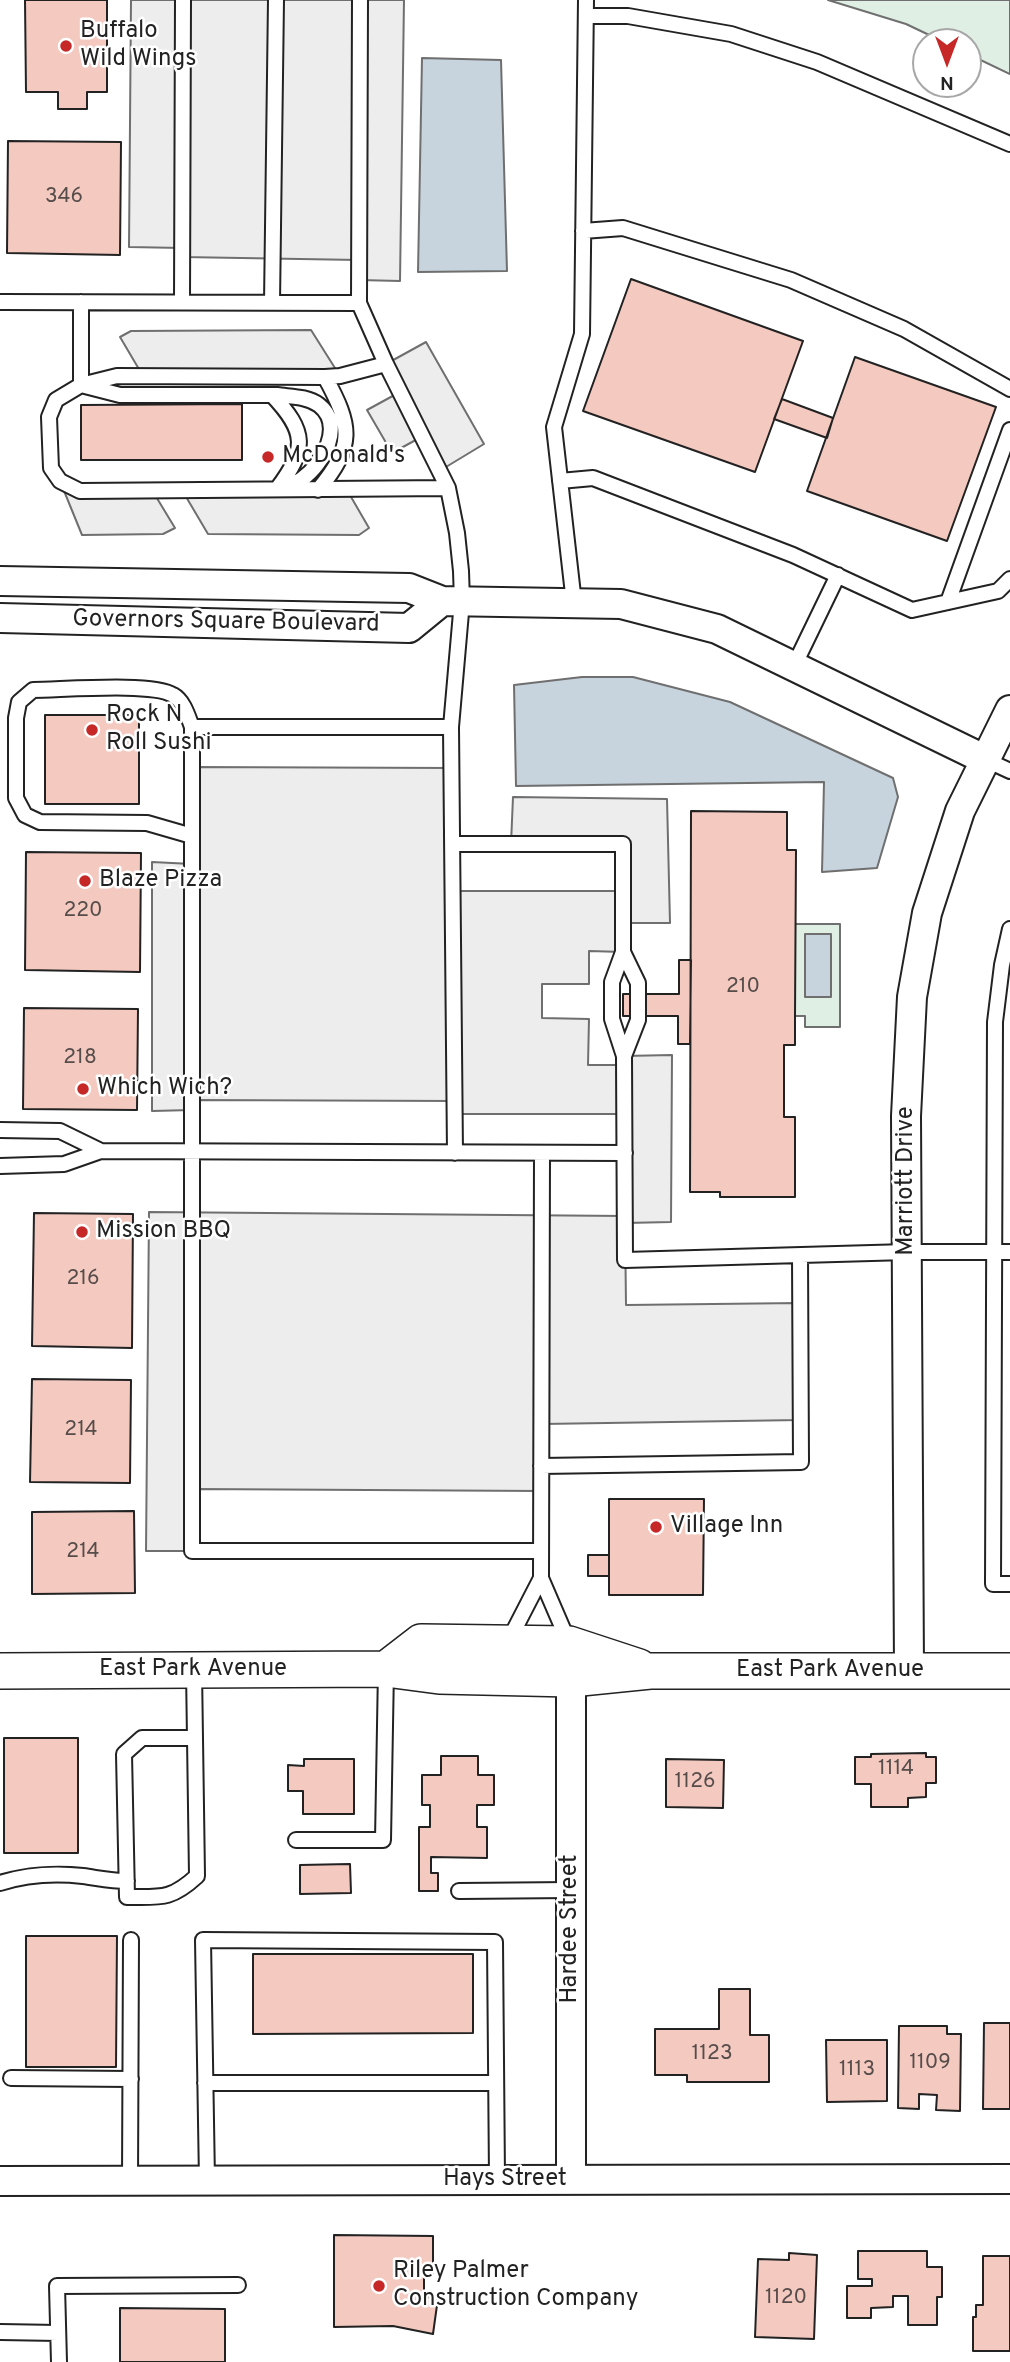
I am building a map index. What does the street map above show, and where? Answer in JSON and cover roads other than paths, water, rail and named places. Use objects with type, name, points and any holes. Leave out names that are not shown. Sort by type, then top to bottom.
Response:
[{"type":"street","name":"Governors Square Boulevard","points":[[0,581],[409,588],[452,601],[621,604],[717,629],[984,759]]},
{"type":"street","name":"Governors Square Boulevard","points":[[0,618],[409,628],[452,601]]},
{"type":"street","name":"Marriott Drive","points":[[909,1670],[906,1115],[912,997],[927,913],[960,811],[1010,710]]},
{"type":"street","name":"East Park Avenue","points":[[386,1669],[421,1642],[569,1644],[650,1671]]},
{"type":"street","name":"East Park Avenue","points":[[0,1671],[386,1669],[439,1676],[571,1679],[650,1671],[1010,1671]]},
{"type":"street","name":"Hardee Street","points":[[571,1679],[571,2179]]},
{"type":"street","name":"Hays Street","points":[[0,2181],[1010,2179]]},
{"type":"lane","points":[[182,302],[183,0]]},
{"type":"lane","points":[[272,303],[276,0]]},
{"type":"lane","points":[[360,0],[359,303],[386,365],[448,488],[457,533],[452,601],[451,727],[455,1153]]},
{"type":"lane","points":[[574,603],[554,427],[582,334],[586,0]]},
{"type":"lane","points":[[586,16],[628,16],[731,34],[817,62],[1010,144]]},
{"type":"lane","points":[[583,231],[623,228],[791,280],[904,329],[1010,389]]},
{"type":"lane","points":[[0,302],[359,303]]},
{"type":"lane","points":[[80,302],[81,385]]},
{"type":"lane","points":[[386,365],[325,377],[117,376],[81,385],[56,400],[49,417],[51,468],[60,481],[80,491],[448,488]]},
{"type":"lane","points":[[318,490],[337,467],[347,435],[340,404],[325,377]]},
{"type":"lane","points":[[81,385],[120,395],[272,395],[302,398],[319,405],[328,417],[331,430],[324,455],[303,479],[276,490]]},
{"type":"lane","points":[[272,395],[288,412],[297,429],[299,443],[298,457],[293,469],[276,490]]},
{"type":"lane","points":[[948,602],[1010,430]]},
{"type":"lane","points":[[560,481],[593,478],[793,555],[912,610],[998,591],[1010,579]]},
{"type":"lane","points":[[794,666],[838,575]]},
{"type":"lane","points":[[192,836],[146,823],[40,822],[25,815],[16,798],[16,718],[19,702],[33,690],[147,688],[173,695],[183,706],[192,727],[192,836],[192,1550],[541,1550]]},
{"type":"lane","points":[[192,727],[451,727]]},
{"type":"lane","points":[[984,759],[1010,771]]},
{"type":"lane","points":[[452,844],[623,844],[623,952],[612,982],[612,1019],[624,1056],[625,1260],[907,1252],[1010,1252]]},
{"type":"lane","points":[[1010,929],[1002,965],[995,1022],[993,1584],[1010,1584]]},
{"type":"lane","points":[[623,952],[638,983],[638,1020],[624,1056]]},
{"type":"lane","points":[[0,1130],[60,1131],[101,1152]]},
{"type":"lane","points":[[0,1166],[64,1164],[101,1152],[625,1153]]},
{"type":"lane","points":[[542,1153],[541,1578],[569,1644]]},
{"type":"lane","points":[[541,1466],[801,1462],[800,1256]]},
{"type":"lane","points":[[507,1643],[541,1578]]},
{"type":"lane","points":[[296,1840],[383,1840],[386,1669]]},
{"type":"lane","points":[[194,1670],[195,1738],[197,1876],[182,1890],[167,1897],[127,1897],[124,1754],[142,1738],[195,1738]]},
{"type":"lane","points":[[0,1883],[28,1876],[82,1876],[103,1881],[127,1881]]},
{"type":"lane","points":[[459,1891],[570,1890]]},
{"type":"lane","points":[[131,1940],[131,2180]]},
{"type":"lane","points":[[206,2180],[203,1940],[495,1942],[497,2179]]},
{"type":"lane","points":[[11,2078],[131,2078]]},
{"type":"lane","points":[[205,2083],[496,2083]]},
{"type":"lane","points":[[59,2362],[57,2286],[238,2285]]},
{"type":"lane","points":[[0,2332],[58,2333]]},
{"type":"place","name":"Buffalo Wild Wings","points":[[66,46]]},
{"type":"place","name":"McDonald's","points":[[268,457]]},
{"type":"place","name":"Rock N Roll Sushi","points":[[92,730]]},
{"type":"place","name":"Blaze Pizza","points":[[85,881]]},
{"type":"place","name":"Which Wich?","points":[[83,1089]]},
{"type":"place","name":"Mission BBQ","points":[[82,1232]]},
{"type":"place","name":"Village Inn","points":[[656,1527]]},
{"type":"place","name":"Riley Palmer Construction Company","points":[[379,2286]]}]
